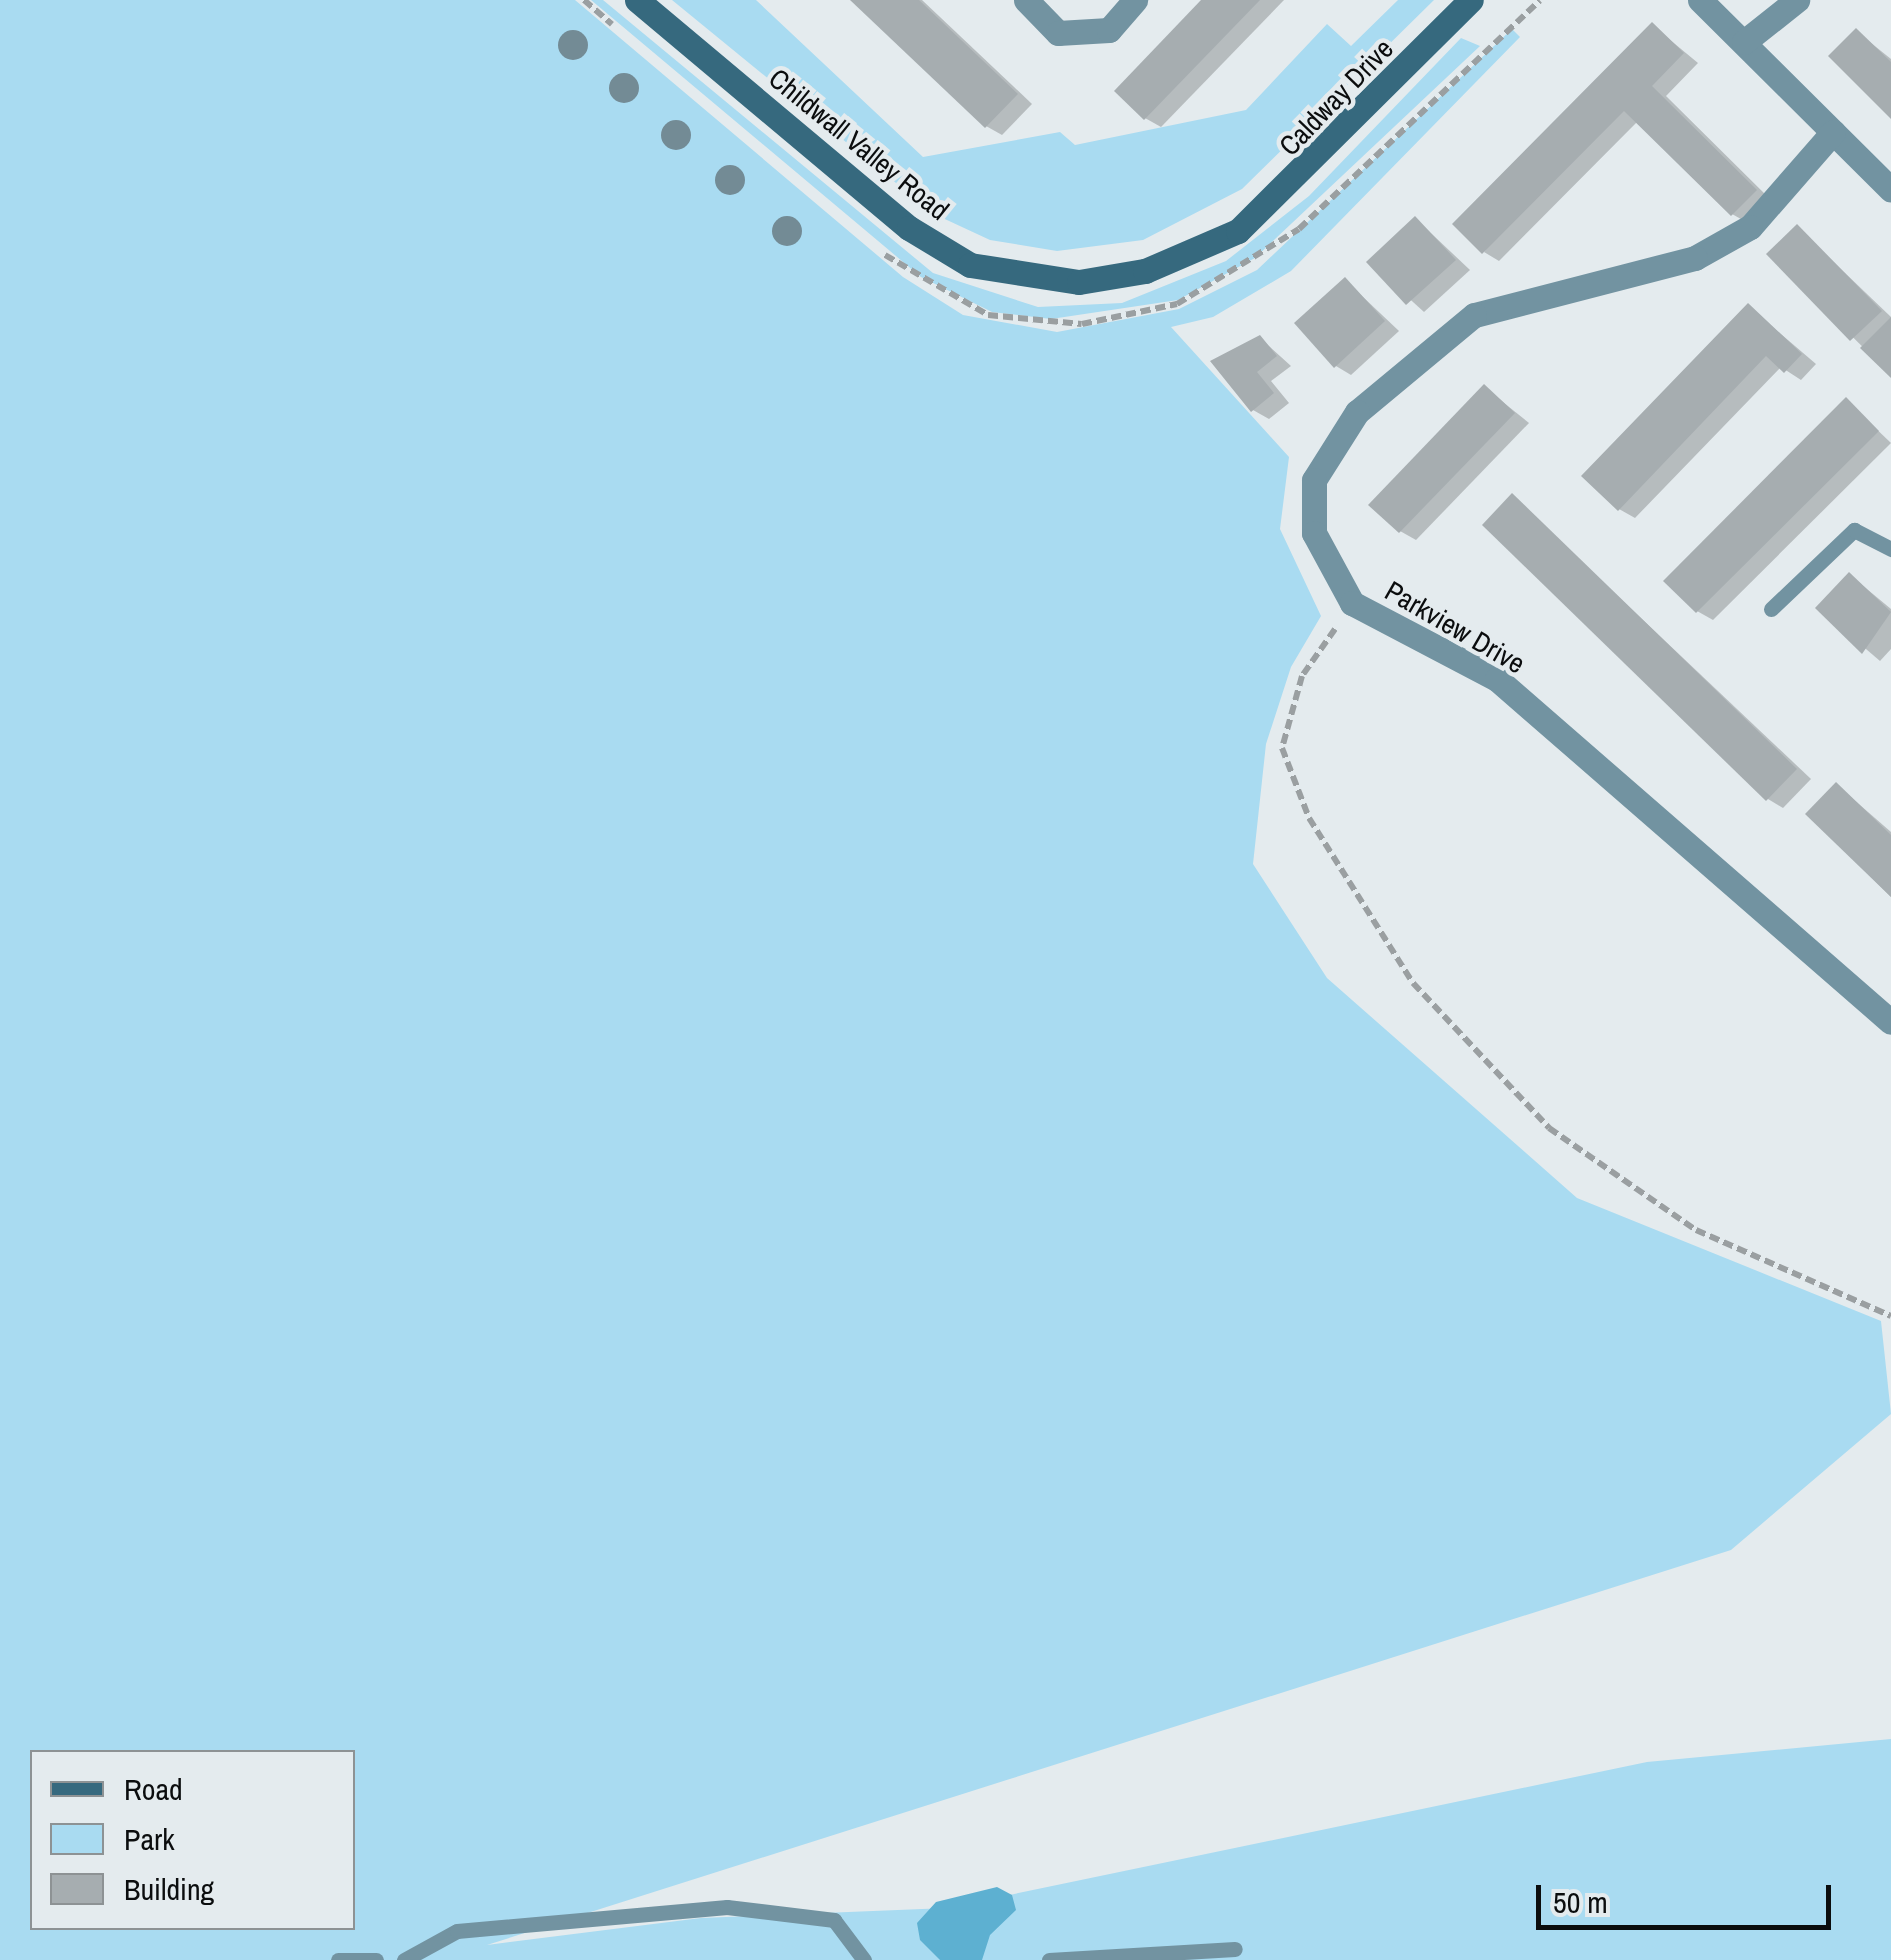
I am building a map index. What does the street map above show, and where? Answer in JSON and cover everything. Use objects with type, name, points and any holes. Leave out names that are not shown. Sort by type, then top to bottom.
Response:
[{"type":"main road","name":"Childwall Valley Road","points":[[637,0],[909,228],[970,266],[1080,282],[1145,271],[1238,231]]},
{"type":"main road","name":"Caldway Drive","points":[[1238,231],[1471,0]]},
{"type":"street","points":[[1026,0],[1058,33],[1109,30],[1136,0]]},
{"type":"street","points":[[1700,0],[1891,190]]},
{"type":"street","points":[[1744,42],[1797,0]]},
{"type":"street","name":"Parkview Drive","points":[[1833,132],[1736,235],[1695,258],[1474,314],[1357,412],[1314,480],[1314,533],[1352,603],[1497,679],[1891,1022]]},
{"type":"lane","points":[[1772,609],[1854,530],[1891,549]]},
{"type":"lane","points":[[404,1960],[457,1931],[727,1907],[834,1920],[864,1960]]},
{"type":"lane","points":[[1049,1960],[1235,1949]]},
{"type":"lane","points":[[338,1960],[376,1960]]},
{"type":"path","points":[[584,0],[629,38]]},
{"type":"path","points":[[877,248],[924,286],[988,315],[1082,324],[1177,304],[1299,230],[1540,0]]},
{"type":"path","points":[[1352,603],[1302,676],[1282,748],[1308,818],[1413,983],[1581,1151],[1696,1230],[1891,1316]]},
{"type":"green space","points":[[0,0],[575,0],[903,277],[963,315],[1057,332],[1179,309],[1257,270],[1512,29],[1520,37],[1291,271],[1213,317],[1171,327],[1289,457],[1280,529],[1321,616],[1291,667],[1266,744],[1253,864],[1327,978],[1577,1198],[1881,1321],[1891,1414],[1731,1550],[487,1945],[701,1918],[947,1908],[1647,1762],[1891,1739],[1891,1960],[0,1960]]},
{"type":"green space","points":[[591,0],[603,0],[933,273],[1038,307],[1122,303],[1226,261],[1309,196],[1461,38],[1480,46],[1255,258],[1178,300],[1051,319],[992,312],[921,277]]},
{"type":"green space","points":[[672,0],[756,0],[923,157],[1060,132],[1075,145],[1246,110],[1327,24],[1351,46],[1398,0],[1434,0],[1242,189],[1143,240],[1057,251],[990,240],[934,214]]},
{"type":"shaded area","points":[[997,1887],[1012,1895],[1016,1910],[990,1935],[982,1960],[940,1960],[920,1940],[917,1923],[936,1902]]},
{"type":"building","points":[[850,0],[919,0],[1018,94],[985,128]]},
{"type":"building","points":[[1201,0],[1260,0],[1144,120],[1114,91]]},
{"type":"building","points":[[1652,22],[1684,53],[1652,86],[1757,190],[1731,216],[1624,111],[1482,254],[1452,224]]},
{"type":"building","points":[[1856,28],[1891,62],[1891,119],[1828,56]]},
{"type":"building","points":[[1415,216],[1456,260],[1406,305],[1366,262]]},
{"type":"building","points":[[1797,224],[1882,311],[1850,341],[1766,254]]},
{"type":"building","points":[[1345,277],[1385,321],[1334,368],[1294,323]]},
{"type":"building","points":[[1748,303],[1802,354],[1784,373],[1766,356],[1618,511],[1581,476]]},
{"type":"building","points":[[1891,317],[1891,378],[1860,348]]},
{"type":"building","points":[[1260,335],[1277,356],[1257,372],[1274,393],[1251,412],[1210,361]]},
{"type":"building","points":[[1484,384],[1515,413],[1399,533],[1368,505]]},
{"type":"building","points":[[1846,397],[1879,431],[1696,613],[1663,581]]},
{"type":"building","points":[[1512,493],[1797,769],[1766,801],[1482,525]]},
{"type":"building","points":[[1849,572],[1891,612],[1862,654],[1815,608]]},
{"type":"building","points":[[1836,782],[1891,835],[1891,897],[1805,814]]}]
